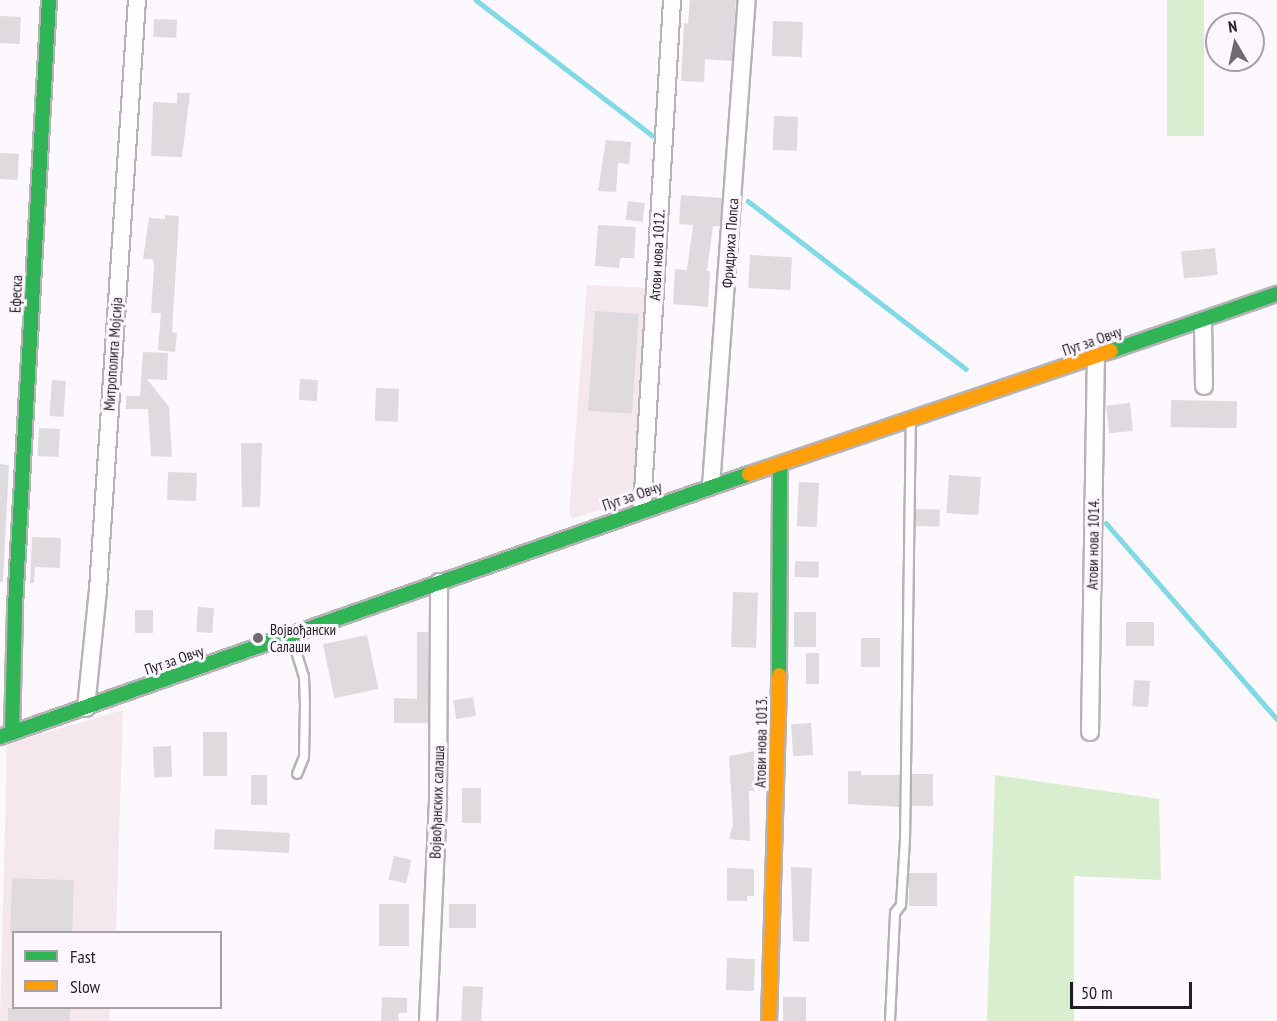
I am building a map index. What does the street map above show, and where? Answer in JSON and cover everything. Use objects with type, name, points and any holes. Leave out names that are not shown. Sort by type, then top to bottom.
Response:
[{"type":"street","name":"Ефеска","points":[[6,735],[49,0]]},
{"type":"street","name":"Митрополита Мојсија","points":[[86,708],[98,590],[137,0]]},
{"type":"street","name":"Атови нова 1012.","points":[[642,510],[672,0]]},
{"type":"street","name":"Фридриха Попса","points":[[711,486],[747,0]]},
{"type":"street","name":"Пут за Овчу","points":[[6,735],[711,486],[780,465],[1277,294]]},
{"type":"street","points":[[1203,321],[1204,386]]},
{"type":"street","name":"Атови нова 1014.","points":[[1090,732],[1096,357]]},
{"type":"street","name":"Атови нова 1013.","points":[[769,1021],[780,649],[780,465]]},
{"type":"street","name":"Војвођанских салаша","points":[[428,1021],[438,797],[439,582]]},
{"type":"lane","points":[[890,1021],[895,913],[901,905],[905,840],[911,419]]},
{"type":"lane","points":[[291,634],[299,657],[304,694],[304,756],[297,774]]},
{"type":"shaded area","points":[[587,285],[649,288],[652,494],[573,518],[569,516]]},
{"type":"shaded area","points":[[123,710],[116,931],[12,931],[12,1009],[110,1009],[109,1021],[0,1021],[7,744]]},
{"type":"green space","points":[[1167,0],[1204,0],[1204,136],[1167,136]]},
{"type":"green space","points":[[995,775],[1159,799],[1161,880],[1074,876],[1074,1021],[987,1021]]},
{"type":"building","points":[[690,0],[736,0],[732,61],[705,59],[704,82],[681,81],[684,23],[688,24]]},
{"type":"building","points":[[0,16],[21,17],[20,44],[0,43]]},
{"type":"building","points":[[154,19],[177,20],[176,38],[153,37]]},
{"type":"building","points":[[773,21],[803,22],[802,57],[772,56]]},
{"type":"building","points":[[177,93],[190,93],[182,157],[151,156],[153,102],[177,103]]},
{"type":"building","points":[[774,116],[798,117],[797,151],[773,150]]},
{"type":"building","points":[[606,140],[631,142],[629,164],[618,163],[616,192],[598,191]]},
{"type":"building","points":[[0,153],[19,154],[18,180],[0,179]]},
{"type":"building","points":[[681,195],[722,198],[720,226],[713,226],[707,271],[710,271],[708,307],[673,304],[675,269],[687,270],[693,225],[679,224]]},
{"type":"building","points":[[628,201],[645,203],[643,222],[626,220]]},
{"type":"building","points":[[165,215],[179,216],[172,332],[177,333],[175,352],[158,350],[161,313],[151,313],[154,265],[152,259],[143,259],[149,218],[165,219]]},
{"type":"building","points":[[598,225],[636,227],[634,258],[620,258],[619,268],[595,266]]},
{"type":"building","points":[[1215,248],[1218,275],[1184,278],[1181,252]]},
{"type":"building","points":[[750,255],[792,257],[790,290],[748,288]]},
{"type":"building","points":[[595,311],[639,314],[632,414],[588,411]]},
{"type":"building","points":[[143,352],[168,353],[167,380],[147,379],[169,407],[172,457],[151,456],[148,409],[126,409],[126,396],[140,396]]},
{"type":"building","points":[[300,379],[318,380],[317,401],[299,400]]},
{"type":"building","points":[[52,380],[66,381],[63,417],[49,416]]},
{"type":"building","points":[[376,388],[399,389],[398,422],[375,421]]},
{"type":"building","points":[[1171,400],[1237,401],[1237,428],[1171,427]]},
{"type":"building","points":[[1130,403],[1133,431],[1109,433],[1106,406]]},
{"type":"building","points":[[39,428],[60,429],[59,457],[38,456]]},
{"type":"building","points":[[241,443],[262,443],[260,507],[242,507]]},
{"type":"building","points":[[0,464],[9,465],[3,582],[0,582]]},
{"type":"building","points":[[168,472],[197,473],[196,501],[167,500]]},
{"type":"building","points":[[949,475],[981,477],[978,515],[946,513]]},
{"type":"building","points":[[799,482],[819,483],[817,527],[797,526]]},
{"type":"building","points":[[916,509],[940,510],[939,527],[915,526]]},
{"type":"building","points":[[32,537],[61,538],[60,568],[35,567],[34,583],[30,583]]},
{"type":"building","points":[[795,561],[819,562],[818,578],[794,577]]},
{"type":"building","points":[[733,592],[758,593],[756,648],[731,647]]},
{"type":"building","points":[[198,607],[214,608],[212,633],[196,632]]},
{"type":"building","points":[[135,610],[153,610],[153,633],[135,633]]},
{"type":"building","points":[[794,612],[816,612],[816,647],[794,647]]},
{"type":"building","points":[[1126,622],[1154,622],[1154,646],[1126,646]]},
{"type":"building","points":[[417,632],[428,632],[428,723],[394,723],[394,698],[417,699]]},
{"type":"building","points":[[367,635],[378,689],[334,698],[323,644]]},
{"type":"building","points":[[861,638],[880,638],[880,667],[861,667]]},
{"type":"building","points":[[806,653],[819,653],[819,684],[806,684]]},
{"type":"building","points":[[1134,680],[1150,681],[1148,707],[1132,706]]},
{"type":"building","points":[[473,697],[476,716],[456,719],[453,700]]},
{"type":"building","points":[[811,723],[813,755],[793,756],[791,724]]},
{"type":"building","points":[[203,732],[227,732],[227,776],[203,776]]},
{"type":"building","points":[[171,746],[172,777],[154,778],[153,747]]},
{"type":"building","points":[[754,751],[754,791],[749,791],[750,841],[729,839],[733,824],[729,756]]},
{"type":"building","points":[[848,771],[861,771],[861,775],[900,775],[899,807],[848,804]]},
{"type":"building","points":[[912,774],[933,774],[933,806],[912,806]]},
{"type":"building","points":[[251,775],[267,775],[267,805],[251,805]]},
{"type":"building","points":[[462,788],[481,788],[481,823],[462,823]]},
{"type":"building","points":[[215,829],[290,833],[289,853],[214,849]]},
{"type":"building","points":[[394,856],[412,860],[406,883],[389,879]]},
{"type":"building","points":[[791,867],[812,868],[809,942],[793,941]]},
{"type":"building","points":[[727,868],[754,869],[754,896],[747,896],[747,901],[727,901]]},
{"type":"building","points":[[909,873],[937,873],[937,906],[909,906]]},
{"type":"building","points":[[12,878],[74,880],[72,931],[12,931],[10,933]]},
{"type":"building","points":[[379,904],[409,904],[409,946],[379,946]]},
{"type":"building","points":[[449,904],[476,904],[476,928],[449,928]]},
{"type":"building","points":[[727,958],[755,959],[754,991],[726,990]]},
{"type":"building","points":[[463,986],[483,987],[481,1021],[461,1021]]},
{"type":"building","points":[[382,997],[407,998],[407,1013],[398,1013],[399,1021],[381,1021]]},
{"type":"building","points":[[783,997],[806,997],[806,1021],[783,1021]]},
{"type":"building","points":[[8,1008],[70,1009],[70,1021],[8,1021]]},
{"type":"waterway","points":[[476,0],[652,135]]},
{"type":"waterway","points":[[748,201],[966,369]]},
{"type":"waterway","points":[[1106,523],[1277,719]]},
{"type":"traffic: fast","points":[[12,733],[15,606],[49,0]]},
{"type":"traffic: fast","points":[[1111,351],[1277,294]]},
{"type":"traffic: fast","points":[[779,675],[780,465]]},
{"type":"traffic: fast","points":[[0,737],[749,474]]},
{"type":"traffic: slow","points":[[749,474],[1111,351]]},
{"type":"traffic: slow","points":[[769,1021],[779,675]]},
{"type":"place","name":"Војвођански Салаши","points":[[258,638]]}]
